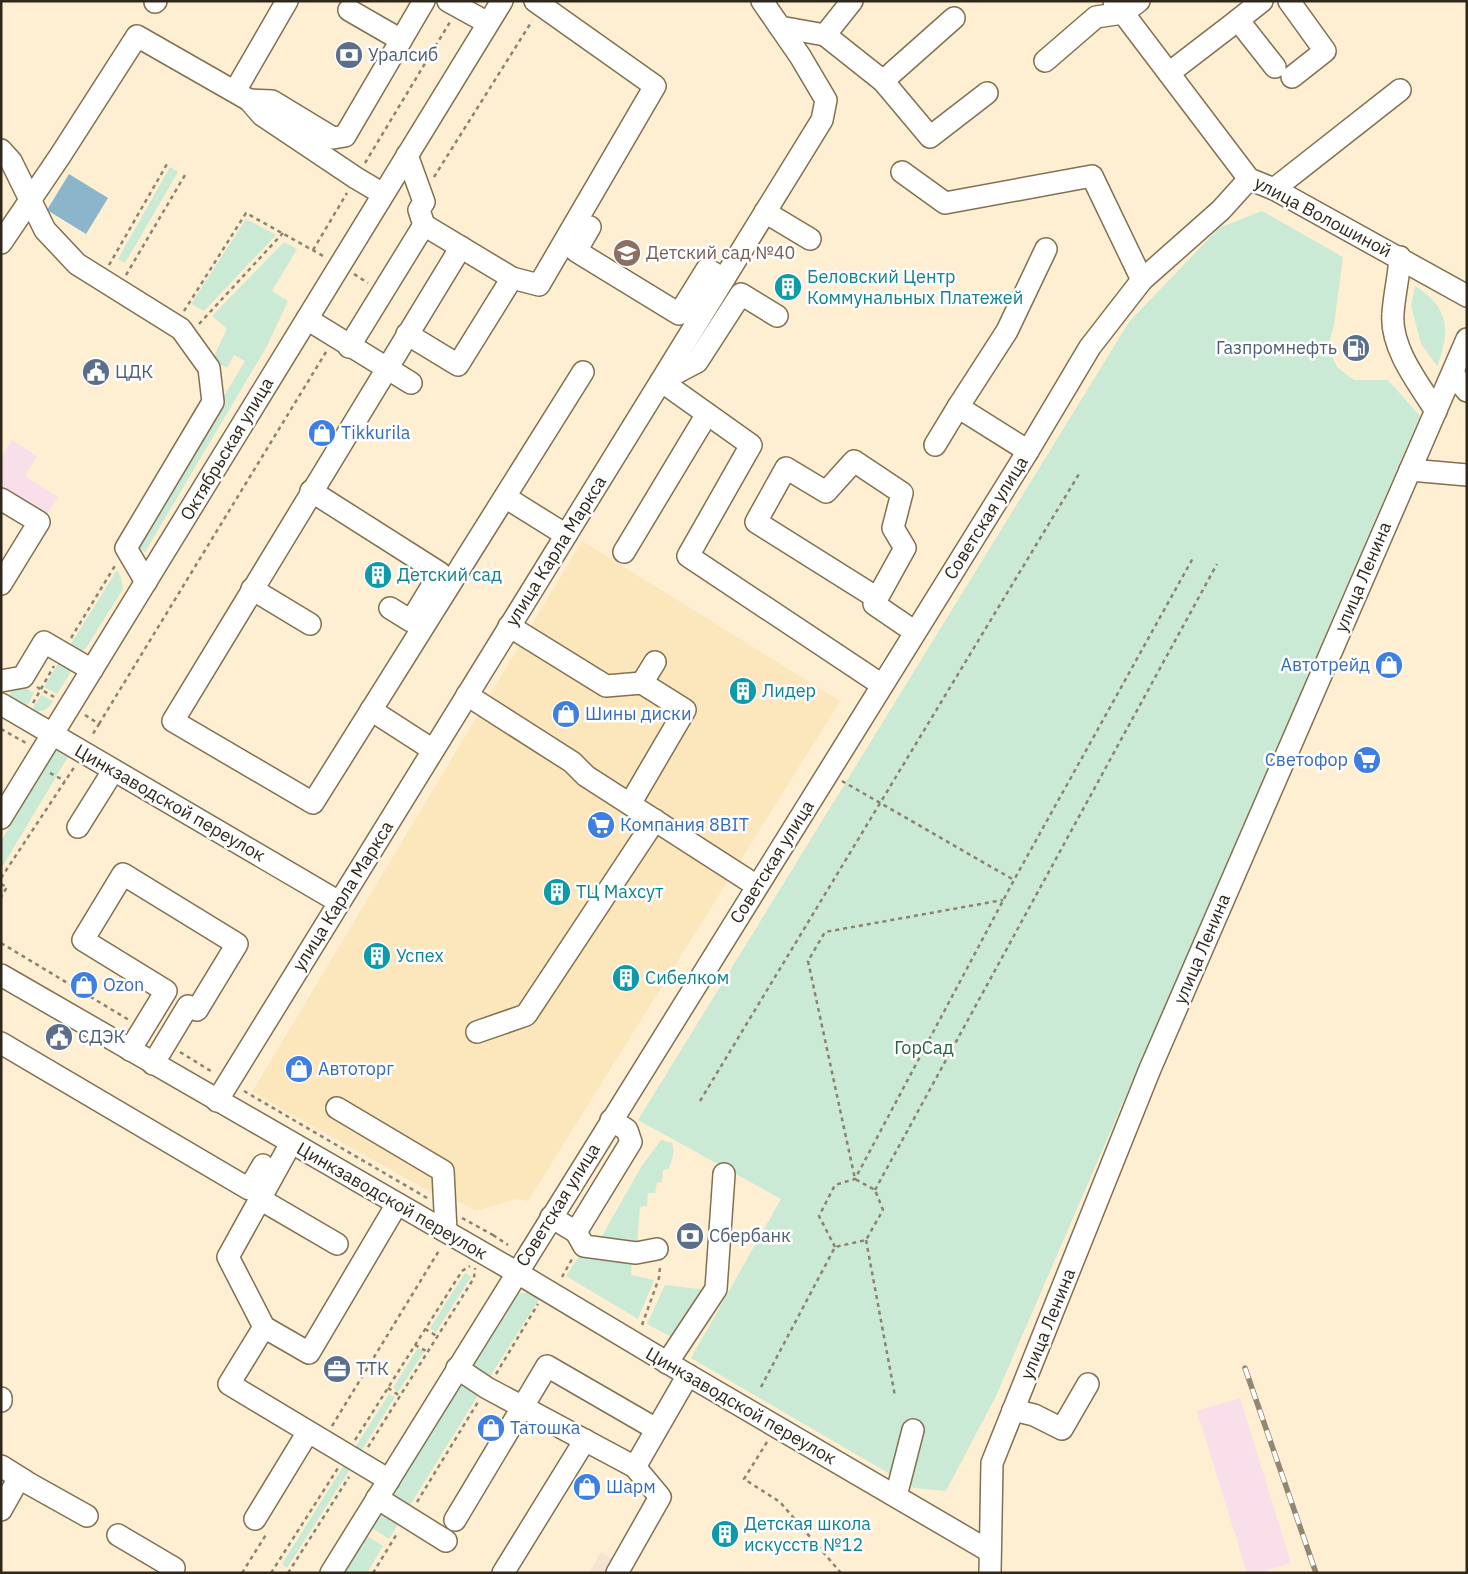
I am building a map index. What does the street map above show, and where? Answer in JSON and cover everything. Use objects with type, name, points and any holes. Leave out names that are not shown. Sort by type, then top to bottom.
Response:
[{"type":"street","points":[[242,96],[287,1]]},
{"type":"street","points":[[242,96],[272,101],[333,138],[345,136],[424,1]]},
{"type":"street","name":"Октябрьская улица","points":[[1,818],[502,1]]},
{"type":"street","points":[[825,35],[852,1]]},
{"type":"street","points":[[1168,73],[1262,1]]},
{"type":"street","points":[[1238,20],[1284,72],[1325,51],[1288,1]]},
{"type":"street","points":[[454,4],[488,23]]},
{"type":"street","points":[[407,154],[424,202],[419,210],[424,225],[512,278],[539,285],[655,86],[539,4]]},
{"type":"street","name":"улица Карла Маркса","points":[[217,1101],[822,120],[826,100],[800,56],[780,28],[768,4]]},
{"type":"street","points":[[1045,61],[1096,17],[1125,5]]},
{"type":"street","name":"улица Волошиной","points":[[1125,5],[1168,73],[1249,179],[1274,189],[1400,257],[1464,298]]},
{"type":"street","points":[[349,10],[401,40]]},
{"type":"street","points":[[883,81],[954,18]]},
{"type":"street","points":[[780,28],[825,35],[883,81],[930,137],[987,93]]},
{"type":"street","points":[[1,243],[60,156],[137,36],[242,96],[262,115],[383,194]]},
{"type":"street","points":[[1274,189],[1400,90]]},
{"type":"street","points":[[1,150],[11,161],[45,230],[77,264],[181,331],[208,368],[212,402],[126,548],[146,582]]},
{"type":"street","points":[[902,172],[945,203],[1092,176],[1142,280]]},
{"type":"street","name":"Советская улица","points":[[331,1573],[516,1272],[1028,451],[1090,347],[1142,280],[1221,210],[1249,179]]},
{"type":"street","points":[[602,204],[576,251],[584,256],[679,314],[707,269],[724,279]]},
{"type":"street","points":[[765,212],[810,239]]},
{"type":"street","points":[[342,342],[424,225]]},
{"type":"street","points":[[461,247],[385,368],[173,721],[313,803],[583,372]]},
{"type":"street","points":[[935,444],[1007,331],[1046,249]]},
{"type":"street","points":[[1400,257],[1399,280],[1392,316],[1396,340],[1436,411]]},
{"type":"street","points":[[407,334],[458,365],[512,278]]},
{"type":"street","points":[[777,316],[741,294],[697,362],[661,381],[751,445],[688,556],[882,685]]},
{"type":"street","points":[[307,319],[411,383]]},
{"type":"street","name":"улица Ленина","points":[[990,1573],[992,1464],[1150,1069],[1467,339]]},
{"type":"street","points":[[1453,374],[1467,391]]},
{"type":"street","points":[[958,407],[1028,451]]},
{"type":"street","points":[[624,552],[707,414]]},
{"type":"street","points":[[877,598],[756,522],[786,468],[826,492],[854,461],[902,493],[893,528],[905,548],[874,604],[915,632]]},
{"type":"street","points":[[1410,470],[1467,474]]},
{"type":"street","points":[[312,491],[440,574],[411,621],[390,608]]},
{"type":"street","points":[[505,497],[566,535]]},
{"type":"street","points":[[1,499],[39,522],[1,584]]},
{"type":"street","points":[[252,589],[310,624]]},
{"type":"street","points":[[510,626],[606,686],[642,683],[685,710],[630,804]]},
{"type":"street","points":[[1,681],[23,677],[44,642],[92,670]]},
{"type":"street","points":[[642,683],[655,662]]},
{"type":"street","points":[[466,696],[572,762],[586,776],[757,886]]},
{"type":"street","name":"Цинкзаводской переулок","points":[[1,704],[339,902]]},
{"type":"street","points":[[371,710],[433,750]]},
{"type":"street","points":[[78,826],[113,771]]},
{"type":"street","points":[[477,1032],[526,1015],[655,820]]},
{"type":"street","points":[[130,1050],[166,991],[83,940],[123,874],[237,944],[197,1010],[188,1006],[153,1064]]},
{"type":"street","name":"Цинкзаводской переулок","points":[[4,981],[130,1050],[398,1204],[444,1238],[482,1252],[989,1551]]},
{"type":"street","points":[[1,1043],[249,1189],[285,1140]]},
{"type":"street","points":[[337,1108],[443,1171],[444,1238]]},
{"type":"street","points":[[576,1232],[631,1142],[627,1130],[612,1120]]},
{"type":"street","points":[[285,1140],[260,1199],[228,1257],[264,1327],[309,1353],[398,1204]]},
{"type":"street","points":[[668,1363],[716,1289],[724,1174]]},
{"type":"street","points":[[260,1199],[337,1244]]},
{"type":"street","points":[[551,1217],[576,1232],[584,1246],[659,1258]]},
{"type":"street","points":[[264,1327],[229,1384],[389,1480]]},
{"type":"street","points":[[455,1520],[547,1366],[656,1429]]},
{"type":"street","points":[[457,1368],[487,1388],[635,1466],[660,1497],[616,1573]]},
{"type":"street","points":[[635,1466],[688,1375]]},
{"type":"street","points":[[1014,1410],[1034,1415],[1062,1430],[1088,1384]]},
{"type":"street","points":[[896,1496],[913,1430]]},
{"type":"street","points":[[261,1525],[316,1436]]},
{"type":"street","points":[[503,1573],[585,1440]]},
{"type":"street","points":[[1,1510],[15,1475],[87,1516]]},
{"type":"street","points":[[377,1498],[446,1541]]},
{"type":"street","points":[[118,1535],[174,1568],[171,1573]]},
{"type":"path","points":[[313,250],[356,178],[454,4]]},
{"type":"path","points":[[422,196],[530,25],[539,4]]},
{"type":"path","points":[[109,284],[167,164]]},
{"type":"path","points":[[109,284],[184,175]]},
{"type":"path","points":[[181,331],[246,213],[368,283]]},
{"type":"path","points":[[181,331],[283,233]]},
{"type":"path","points":[[363,290],[373,275]]},
{"type":"path","points":[[99,724],[342,342]]},
{"type":"path","points":[[700,1101],[1079,474]]},
{"type":"path","points":[[834,1248],[820,1216],[835,1186],[855,1179],[1014,880],[1193,558]]},
{"type":"path","points":[[875,1190],[1217,564]]},
{"type":"path","points":[[828,772],[1014,880]]},
{"type":"path","points":[[1,878],[65,782]]},
{"type":"path","points":[[1,884],[7,887],[1,897]]},
{"type":"path","points":[[895,1396],[866,1240],[883,1210],[875,1190],[855,1179],[808,961],[825,932],[1004,900]]},
{"type":"path","points":[[1,943],[143,1029]]},
{"type":"path","points":[[166,1043],[228,1082],[493,1235],[482,1252]]},
{"type":"path","points":[[316,1436],[444,1238]]},
{"type":"path","points":[[761,1387],[834,1248],[866,1240]]},
{"type":"path","points":[[642,1325],[659,1278],[659,1258]]},
{"type":"path","points":[[271,1573],[353,1458],[400,1396],[474,1278],[476,1263],[462,1271],[388,1388],[353,1458],[288,1573]]},
{"type":"path","points":[[415,1504],[547,1290]]},
{"type":"path","points":[[425,1329],[437,1336]]},
{"type":"path","points":[[415,1344],[428,1352]]},
{"type":"path","points":[[388,1388],[400,1396]]},
{"type":"path","points":[[769,1438],[744,1479],[780,1502],[841,1573]]},
{"type":"path","points":[[242,1573],[261,1525]]},
{"type":"path","points":[[372,1573],[400,1529]]},
{"type":"shaded area","points":[[12,440],[37,456],[25,476],[58,497],[43,520],[1,493],[1,457]]},
{"type":"shaded area","points":[[582,541],[840,701],[528,1201],[516,1199],[476,1211],[455,1200],[441,1198],[252,1092]]},
{"type":"shaded area","points":[[1240,1398],[1291,1563],[1259,1573],[1247,1573],[1197,1411]]},
{"type":"shaded area","points":[[601,1552],[636,1573],[589,1573]]},
{"type":"green space","points":[[170,167],[178,172],[125,263],[118,259]]},
{"type":"green space","name":"ГорСад","points":[[1262,211],[1343,257],[1334,325],[1328,347],[1337,367],[1354,380],[1388,380],[1420,416],[996,1396],[946,1491],[914,1488],[691,1358],[781,1199],[638,1120],[1129,322],[1219,228]]},
{"type":"green space","points":[[246,219],[276,235],[204,311],[191,304]]},
{"type":"green space","points":[[284,242],[297,249],[272,291],[288,301],[267,346],[145,552],[139,548],[137,541],[245,361],[234,355],[227,368],[212,360],[227,329],[212,316]]},
{"type":"green space","points":[[1415,286],[1435,302],[1441,311],[1444,321],[1444,342],[1437,366],[1421,344],[1411,306]]},
{"type":"green space","points":[[117,570],[121,577],[123,589],[86,648],[80,652],[69,647]]},
{"type":"green space","points":[[59,662],[72,670],[57,694],[44,687]]},
{"type":"green space","points":[[16,683],[34,693],[26,708],[8,698]]},
{"type":"green space","points":[[41,695],[53,701],[44,710],[38,712],[31,711]]},
{"type":"green space","points":[[60,743],[72,750],[1,869],[1,841]]},
{"type":"green space","points":[[661,1140],[672,1143],[674,1151],[669,1169],[663,1170],[662,1182],[657,1183],[655,1193],[648,1193],[647,1206],[640,1207],[637,1244],[616,1244],[601,1238],[641,1167]]},
{"type":"green space","points":[[580,1255],[632,1262],[631,1275],[654,1280],[638,1319],[566,1276]]},
{"type":"green space","points":[[465,1273],[471,1277],[436,1332],[430,1328]]},
{"type":"green space","points":[[665,1285],[708,1290],[675,1339],[647,1324]]},
{"type":"green space","points":[[520,1293],[529,1293],[539,1299],[486,1383],[468,1371],[513,1298]]},
{"type":"green space","points":[[418,1348],[424,1352],[398,1392],[393,1388]]},
{"type":"green space","points":[[463,1377],[482,1389],[389,1539],[370,1527]]},
{"type":"green space","points":[[389,1394],[395,1397],[360,1453],[354,1449]]},
{"type":"green space","points":[[346,1462],[352,1466],[287,1568],[282,1564]]},
{"type":"green space","points":[[364,1534],[383,1546],[367,1573],[340,1573]]},
{"type":"water","points":[[69,174],[108,198],[86,234],[47,210]]},
{"type":"railway","points":[[1245,1368],[1316,1573]]},
{"type":"place","name":"Уралсиб","points":[[349,55]]},
{"type":"place","name":"Детский сад №40","points":[[627,253]]},
{"type":"place","name":"Беловский Центр Коммунальных Платежей","points":[[788,287]]},
{"type":"place","name":"Газпромнефть","points":[[1356,348]]},
{"type":"place","name":"ЦДК","points":[[96,372]]},
{"type":"place","name":"Tikkurila","points":[[322,433]]},
{"type":"place","name":"Детский сад","points":[[378,575]]},
{"type":"place","name":"Автотрейд","points":[[1389,665]]},
{"type":"place","name":"Лидер","points":[[743,691]]},
{"type":"place","name":"Шины диски","points":[[566,714]]},
{"type":"place","name":"Светофор","points":[[1367,760]]},
{"type":"place","name":"Компания 8BIT","points":[[601,825]]},
{"type":"place","name":"ТЦ Махсут","points":[[557,892]]},
{"type":"place","name":"Успех","points":[[377,956]]},
{"type":"place","name":"Сибелком","points":[[626,978]]},
{"type":"place","name":"Ozon","points":[[84,985]]},
{"type":"place","name":"СДЭК","points":[[59,1037]]},
{"type":"place","name":"Автоторг","points":[[299,1069]]},
{"type":"place","name":"Сбербанк","points":[[690,1236]]},
{"type":"place","name":"ТТК","points":[[337,1369]]},
{"type":"place","name":"Татошка","points":[[491,1428]]},
{"type":"place","name":"Шарм","points":[[587,1487]]},
{"type":"place","name":"Детская школа искусств №12","points":[[725,1534]]}]
